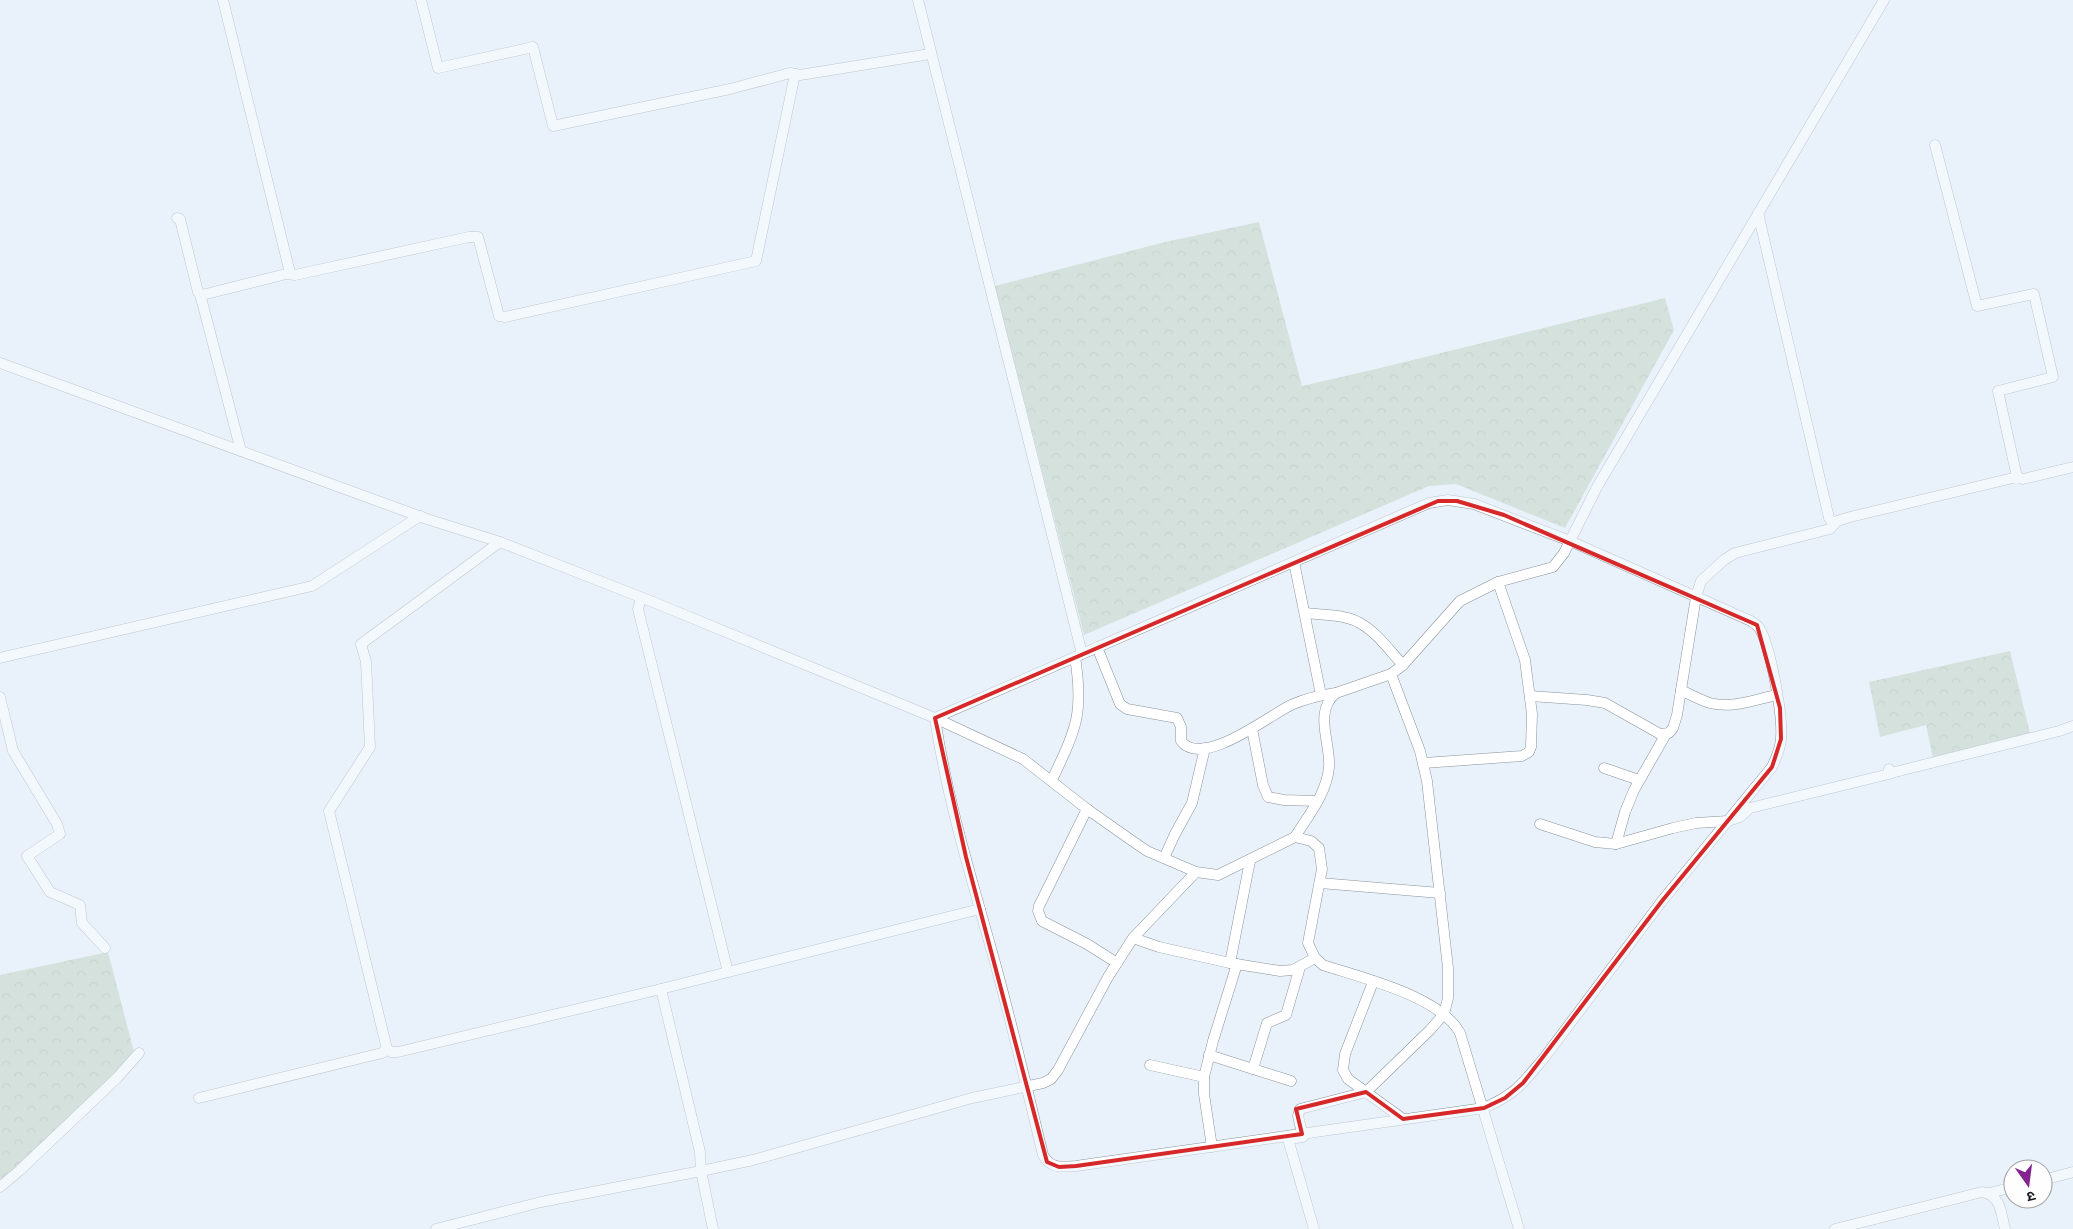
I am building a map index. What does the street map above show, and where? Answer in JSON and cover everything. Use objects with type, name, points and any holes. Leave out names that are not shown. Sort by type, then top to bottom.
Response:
[{"type":"street","points":[[223,0],[290,273]]},
{"type":"street","points":[[421,0],[438,68],[533,47],[553,126],[730,89],[784,75],[800,75],[930,54]]},
{"type":"street","points":[[918,0],[1079,655],[1078,718],[1072,738],[1052,780]]},
{"type":"street","points":[[1097,647],[1118,700],[1124,708],[1177,718],[1181,727],[1184,745],[1190,748],[1205,748],[1218,745],[1252,730],[1293,704],[1321,695],[1336,693],[1391,674],[1403,665],[1460,601],[1498,582],[1553,566],[1564,553],[1597,487],[1884,0]]},
{"type":"street","points":[[200,294],[290,273],[295,275],[469,237],[478,237],[498,312],[500,316],[504,317],[756,261],[795,74]]},
{"type":"street","points":[[1935,145],[1977,306],[2034,294],[2053,377],[1998,391],[2017,477]]},
{"type":"street","points":[[1758,213],[1829,518],[1833,524]]},
{"type":"street","points":[[177,218],[180,219],[241,451]]},
{"type":"street","points":[[0,363],[420,516],[500,542],[935,718],[1023,759],[1087,809],[1147,851],[1196,872],[1218,875],[1295,837],[1317,801],[1327,780],[1329,766],[1324,728],[1325,709],[1330,698],[1336,693]]},
{"type":"street","points":[[1530,696],[1605,703],[1660,734],[1671,732],[1676,723],[1696,597],[1701,581],[1724,560],[1735,553],[1830,529],[1837,521],[1859,515],[2017,477],[2023,479],[2073,467]]},
{"type":"street","points":[[1448,500],[1474,504],[1570,541],[1757,625],[1762,632],[1766,646],[1777,695],[1781,726],[1778,753],[1768,773],[1662,901],[1544,1058],[1523,1083],[1505,1098],[1484,1108],[1059,1167],[1052,1166],[1043,1155],[1027,1086],[941,757],[935,718],[1429,503],[1448,500]]},
{"type":"street","points":[[0,658],[312,586],[420,516]]},
{"type":"street","points":[[500,542],[361,644],[366,662],[370,747],[329,811],[387,1049],[391,1052],[398,1052],[661,989],[980,909]]},
{"type":"street","points":[[1294,562],[1321,695]]},
{"type":"street","points":[[1424,763],[1526,754],[1530,752],[1533,740],[1530,696],[1522,651],[1498,582]]},
{"type":"street","points":[[642,598],[638,610],[728,972]]},
{"type":"street","points":[[1305,613],[1344,617],[1357,621],[1378,638],[1403,665]]},
{"type":"street","points":[[1314,1229],[1288,1139],[1303,1137],[1298,1116],[1300,1109],[1366,1092],[1444,1014],[1448,998],[1448,968],[1424,763],[1391,674]]},
{"type":"street","points":[[1681,690],[1709,703],[1718,705],[1738,704],[1777,695]]},
{"type":"street","points":[[0,697],[13,751],[57,824],[60,834],[27,856],[50,892],[80,905],[82,922],[105,948]]},
{"type":"street","points":[[1540,824],[1594,842],[1616,844],[1681,826],[1728,821],[1740,817],[1750,808],[2073,726]]},
{"type":"street","points":[[1252,730],[1263,785],[1268,797],[1284,800],[1317,801]]},
{"type":"street","points":[[1616,844],[1625,812],[1640,780],[1666,734]]},
{"type":"street","points":[[1164,858],[1192,803],[1205,748]]},
{"type":"street","points":[[1604,768],[1640,780]]},
{"type":"street","points":[[1087,809],[1040,906],[1039,916],[1042,921],[1087,944],[1117,963]]},
{"type":"street","points":[[1295,837],[1310,841],[1318,848],[1322,869],[1308,943],[1314,958],[1323,965],[1417,998],[1444,1014],[1454,1023],[1460,1033],[1519,1229]]},
{"type":"street","points":[[1212,1147],[1204,1094],[1204,1077],[1234,963],[1250,860]]},
{"type":"street","points":[[436,1229],[541,1202],[753,1160],[972,1098],[1048,1081],[1054,1076],[1117,963],[1134,938],[1196,872]]},
{"type":"street","points":[[1320,883],[1440,893]]},
{"type":"street","points":[[1134,938],[1159,947],[1280,971],[1293,970],[1314,958]]},
{"type":"street","points":[[1253,1069],[1267,1023],[1283,1017],[1288,1011],[1300,967]]},
{"type":"street","points":[[1373,982],[1342,1064],[1344,1075],[1403,1119]]},
{"type":"street","points":[[661,989],[700,1152],[700,1172],[713,1229]]},
{"type":"street","points":[[199,1098],[382,1053],[387,1049]]},
{"type":"street","points":[[0,1187],[19,1172],[117,1078],[139,1053]]},
{"type":"street","points":[[1209,1056],[1291,1082]]},
{"type":"street","points":[[1150,1065],[1204,1077]]},
{"type":"street","points":[[2053,1177],[2073,1172]]},
{"type":"street","points":[[1835,1229],[1976,1192],[1990,1193],[2003,1190]]},
{"type":"street","points":[[1990,1193],[1996,1197],[2005,1229]]},
{"type":"highlighted area","points":[[1438,501],[1457,501],[1504,515],[1757,625],[1780,708],[1781,739],[1772,767],[1662,901],[1523,1083],[1505,1098],[1484,1108],[1403,1119],[1366,1092],[1296,1109],[1302,1134],[1076,1166],[1059,1167],[1047,1162],[966,857],[935,718]]},
{"type":"green space","points":[[1259,222],[1302,386],[1665,298],[1674,330],[1565,528],[1456,484],[1429,486],[1084,635],[995,286],[1165,242]]},
{"type":"green space","points":[[2010,651],[2030,733],[1933,758],[1926,725],[1880,737],[1869,682]]},
{"type":"green space","points":[[108,952],[134,1052],[69,1118],[0,1180],[0,975]]}]
